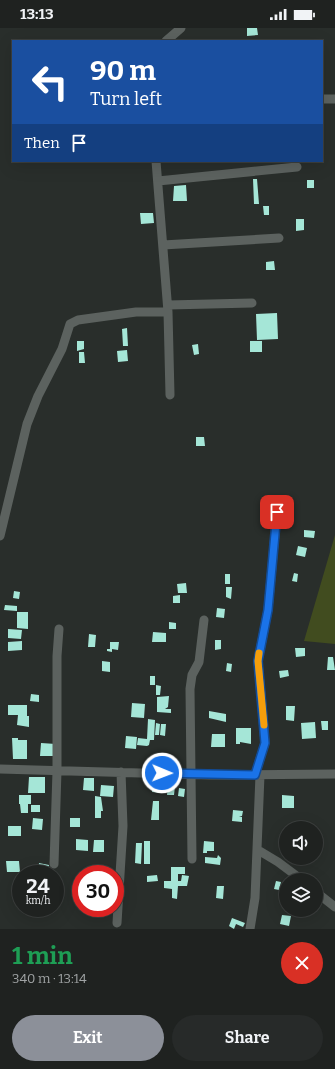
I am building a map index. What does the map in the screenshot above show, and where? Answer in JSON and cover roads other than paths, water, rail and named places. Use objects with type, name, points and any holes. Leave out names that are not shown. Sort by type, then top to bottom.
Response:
[{"type":"street","points":[[167,40],[181,28]]},
{"type":"street","points":[[323,99],[335,99]]},
{"type":"street","points":[[156,162],[168,308],[170,395]]},
{"type":"street","points":[[158,181],[297,167]]},
{"type":"street","points":[[163,245],[279,238]]},
{"type":"street","points":[[0,536],[27,424],[38,396],[62,348],[70,324],[78,320],[168,308],[252,303]]},
{"type":"street","points":[[250,929],[255,898],[258,850],[257,775],[265,743],[258,661],[268,610],[277,512]]},
{"type":"street","points":[[192,859],[189,774],[190,680],[199,662],[204,620]]},
{"type":"street","points":[[54,864],[57,771],[57,656],[59,629]]},
{"type":"street","points":[[0,769],[189,774],[335,774]]},
{"type":"street","points":[[117,923],[123,826],[121,772]]},
{"type":"street","points":[[258,850],[293,873]]},
{"type":"street","points":[[323,898],[335,907]]}]
